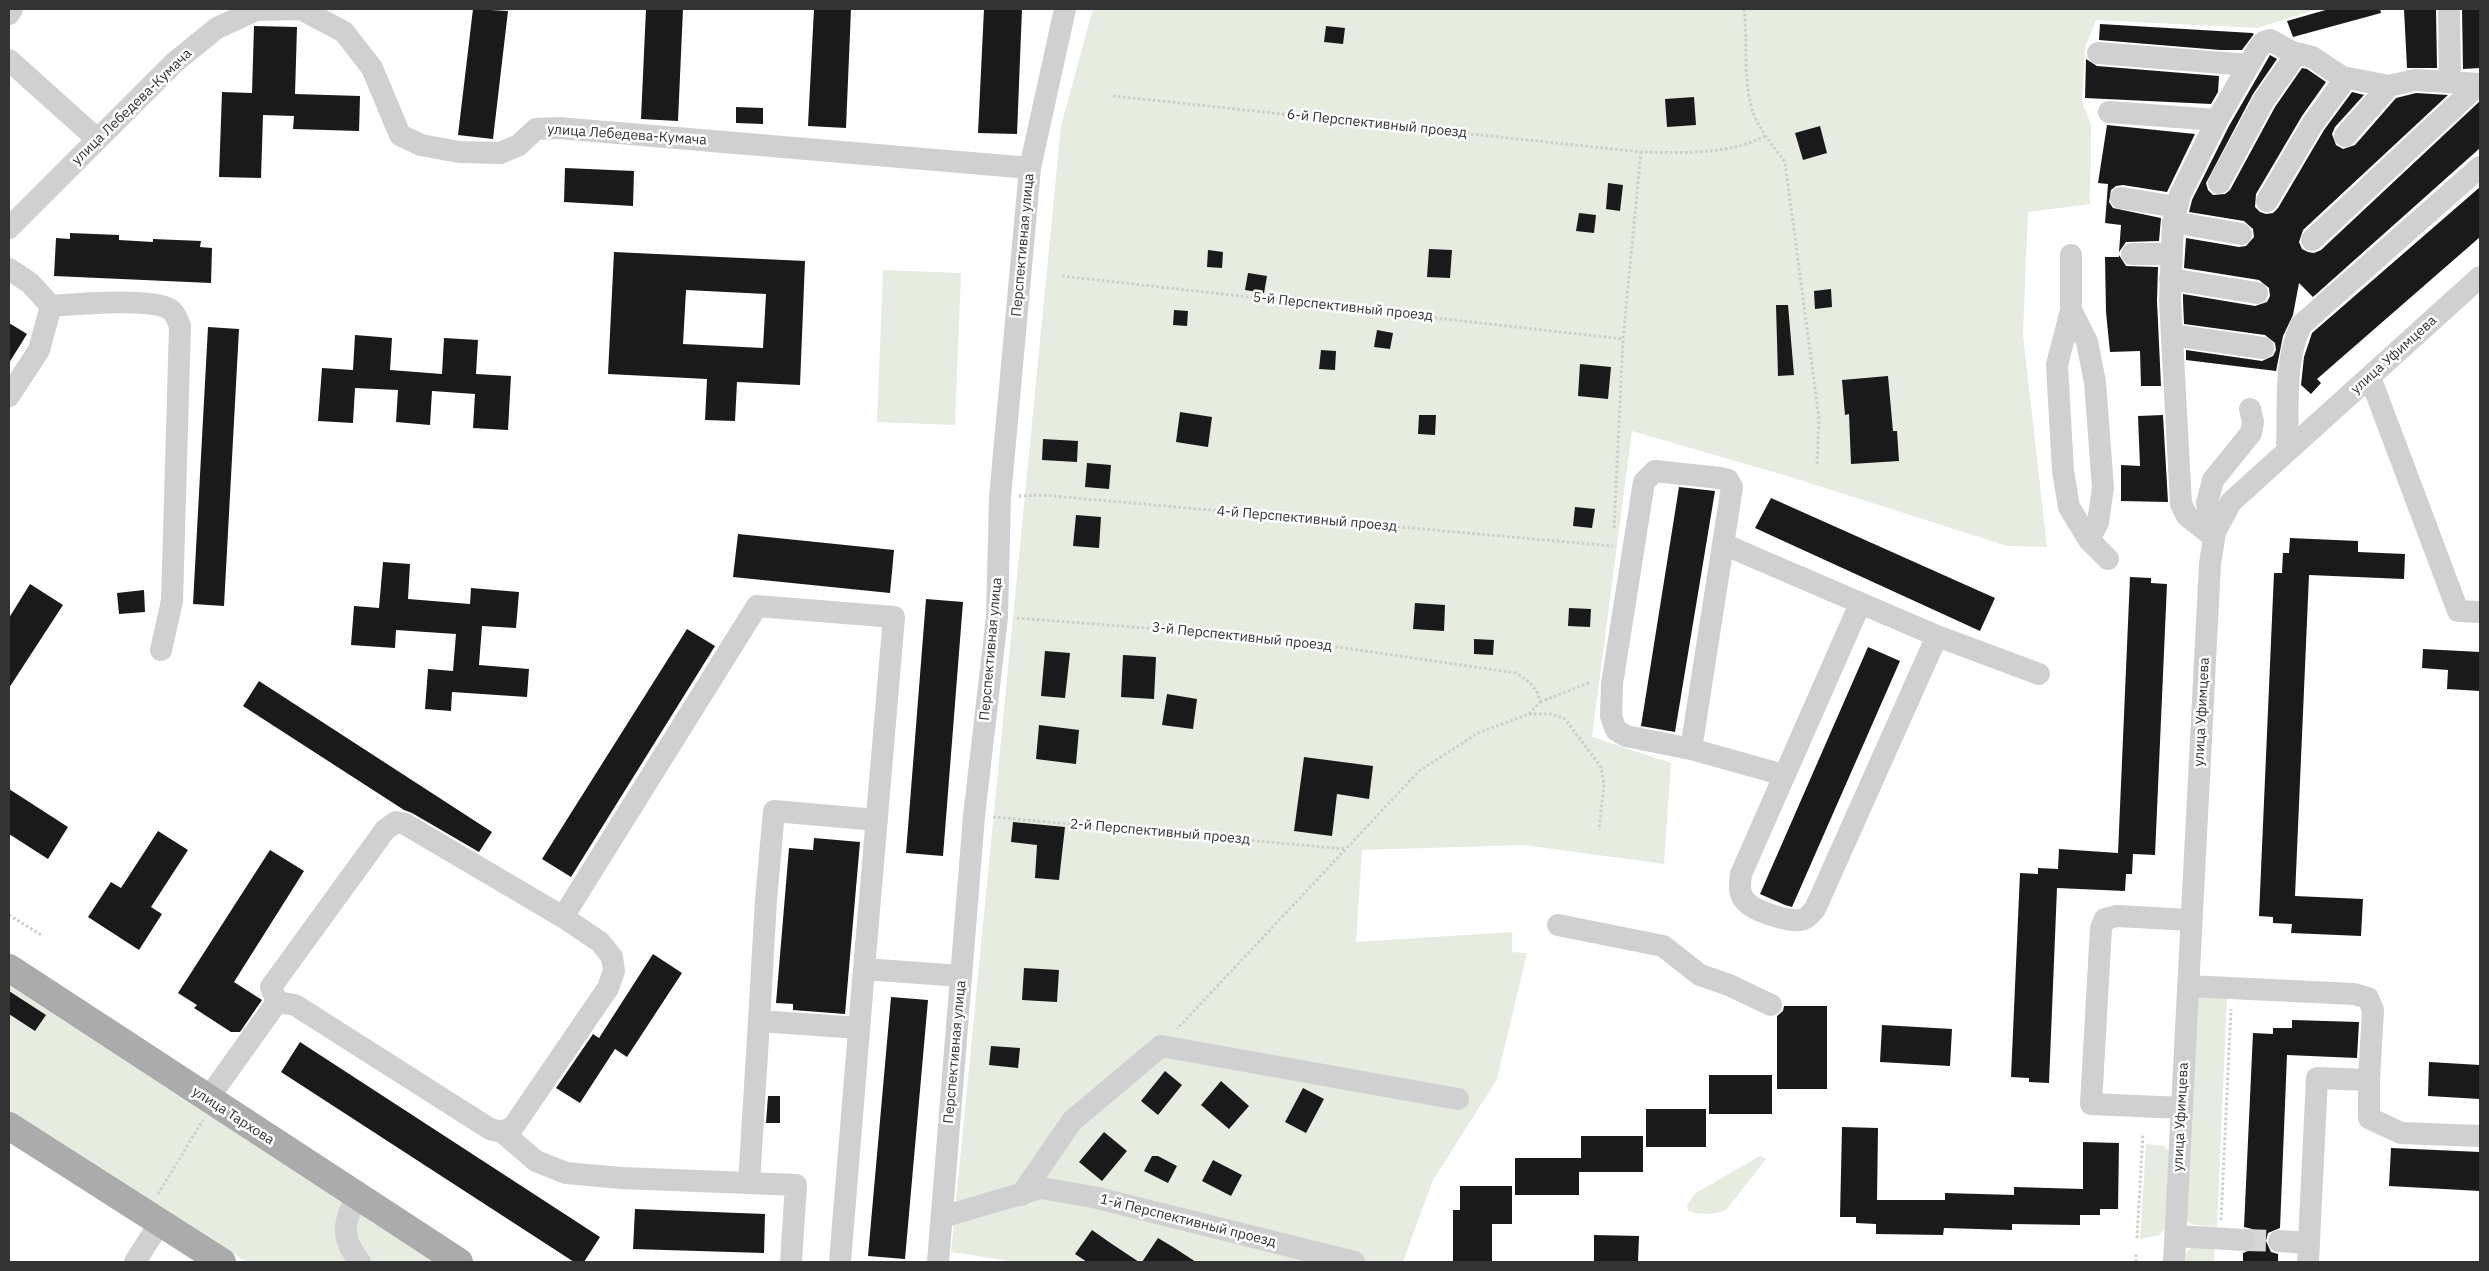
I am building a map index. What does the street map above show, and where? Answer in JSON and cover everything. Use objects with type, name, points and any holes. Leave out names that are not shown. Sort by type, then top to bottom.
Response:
[{"type":"main road","name":"улица Тархова","points":[[9,968],[205,1109],[357,1196],[459,1262]]},
{"type":"main road","points":[[9,1126],[156,1213],[222,1262]]},
{"type":"street","points":[[9,14],[12,9]]},
{"type":"street","name":"улица Лебедева-Кумача","points":[[9,228],[174,62],[217,28],[256,10],[300,9],[344,32],[372,68],[400,135],[421,146],[459,152],[500,153],[519,145],[536,129],[559,128],[1030,168]]},
{"type":"street","name":"Перспективная улица","points":[[938,1262],[974,816],[997,617],[1000,497],[1030,168],[1065,9]]},
{"type":"street","points":[[2450,9],[2450,82]]},
{"type":"street","points":[[2216,530],[2187,516],[2181,504],[2172,335],[2170,254],[2175,214],[2180,195],[2217,120],[2249,65],[2264,42],[2270,40],[2297,53],[2312,57],[2346,78],[2389,86],[2415,80],[2479,84]]},
{"type":"street","points":[[2219,183],[2264,100],[2297,53]]},
{"type":"street","points":[[2098,54],[2249,65]]},
{"type":"street","points":[[9,60],[98,139]]},
{"type":"street","points":[[2267,201],[2313,123],[2346,78]]},
{"type":"street","points":[[2312,240],[2479,84]]},
{"type":"street","points":[[2345,136],[2389,86]]},
{"type":"street","points":[[2109,112],[2217,120]]},
{"type":"street","points":[[2287,451],[2291,362],[2296,337],[2301,325],[2480,167]]},
{"type":"street","points":[[2121,198],[2241,234]]},
{"type":"street","points":[[2132,254],[2170,254]]},
{"type":"street","points":[[2071,255],[2070,310],[2057,365],[2063,471],[2069,508],[2089,540],[2108,559]]},
{"type":"street","points":[[9,269],[30,283],[51,306],[142,304],[167,307],[175,313],[180,326],[172,601],[161,650]]},
{"type":"street","name":"улица Уфимцева","points":[[2174,1262],[2210,564],[2216,530],[2231,502],[2480,277]]},
{"type":"street","points":[[2170,279],[2257,293]]},
{"type":"street","points":[[9,396],[39,350],[51,306]]},
{"type":"street","points":[[2070,310],[2087,342],[2095,382],[2103,488],[2098,522],[2089,540]]},
{"type":"street","points":[[2172,335],[2263,348]]},
{"type":"street","points":[[2370,377],[2458,611],[2480,612]]},
{"type":"street","points":[[2216,530],[2208,512],[2207,503],[2213,480],[2251,433],[2253,422],[2250,410]]},
{"type":"street","points":[[1691,749],[1732,487],[1728,480],[1655,471],[1644,482],[1612,684],[1611,716],[1616,730],[1626,736],[1691,749],[1784,775]]},
{"type":"street","points":[[1723,544],[1937,636],[2039,674]]},
{"type":"street","points":[[1860,604],[1741,874],[1739,888],[1745,901],[1762,911],[1794,922],[1806,919],[1815,908],[1937,636]]},
{"type":"street","points":[[563,917],[757,606],[894,617],[840,1262]]},
{"type":"street","points":[[749,1183],[766,900],[774,812],[877,820]]},
{"type":"street","points":[[277,1002],[271,987],[385,830],[396,822],[405,824],[563,917],[600,942],[612,957],[614,971],[608,988],[513,1126],[502,1132]]},
{"type":"street","points":[[2182,1108],[2091,1104],[2101,928],[2105,919],[2117,916],[2191,920]]},
{"type":"street","points":[[1558,925],[1663,946],[1700,974],[1771,1005]]},
{"type":"street","points":[[864,968],[961,976]]},
{"type":"street","points":[[2188,986],[2354,994],[2368,998],[2373,1010],[2369,1118],[2401,1132],[2480,1136]]},
{"type":"street","points":[[205,1109],[277,1002]]},
{"type":"street","points":[[277,1002],[295,1005],[490,1129],[502,1132],[536,1161],[566,1173],[621,1178],[796,1185],[791,1262]]},
{"type":"street","points":[[759,1020],[859,1028]]},
{"type":"street","points":[[1021,1195],[1072,1121],[1161,1046],[1458,1099]]},
{"type":"street","points":[[2279,1241],[2308,1252],[2317,1078],[2369,1080]]},
{"type":"street","name":"1-й Перспективный проезд","points":[[942,1217],[1041,1188],[1093,1197],[1354,1262]]},
{"type":"street","points":[[357,1196],[345,1224],[346,1239],[351,1251],[360,1262]]},
{"type":"street","points":[[135,1262],[156,1213]]},
{"type":"street","points":[[2176,1236],[2244,1240]]},
{"type":"path","points":[[1744,9],[1750,100],[1754,115],[1764,136],[1785,162],[1819,419],[1817,464]]},
{"type":"path","name":"6-й Перспективный проезд","points":[[1113,96],[1641,152],[1666,153],[1726,148],[1755,141],[1764,136]]},
{"type":"path","points":[[1623,339],[1641,152]]},
{"type":"path","name":"5-й Перспективный проезд","points":[[1062,276],[1623,339]]},
{"type":"path","name":"4-й Перспективный проезд","points":[[1000,497],[1042,495],[1613,546],[1623,339]]},
{"type":"path","name":"3-й Перспективный проезд","points":[[997,617],[1032,618],[1276,638],[1516,673],[1528,680],[1538,691],[1540,702]]},
{"type":"path","points":[[1529,714],[1540,702],[1594,680]]},
{"type":"path","points":[[1161,1046],[1419,772],[1478,733],[1529,714],[1551,714],[1565,719],[1601,767],[1604,784],[1599,830]]},
{"type":"path","name":"2-й Перспективный проезд","points":[[974,816],[1346,849]]},
{"type":"path","points":[[9,915],[43,936]]},
{"type":"path","points":[[2221,1223],[2231,1008]]},
{"type":"path","points":[[156,1213],[205,1109]]},
{"type":"path","points":[[2137,1238],[2143,1133]]},
{"type":"path","points":[[2136,1253],[2136,1262]]},
{"type":"shaded area","points":[[1093,9],[2318,9],[2257,28],[2096,20],[2085,48],[2082,101],[2091,125],[2090,204],[2028,212],[2023,335],[2047,547],[2007,546],[1794,478],[1632,431],[1592,737],[1671,763],[1664,864],[1524,845],[1362,850],[1356,942],[1512,932],[1512,952],[1527,953],[1497,1079],[1432,1182],[1403,1262],[1016,1262],[951,1252],[1061,126]]},
{"type":"shaded area","points":[[883,270],[961,273],[955,425],[877,422]]},
{"type":"shaded area","points":[[9,985],[434,1262],[247,1262],[9,1113]]},
{"type":"shaded area","points":[[2202,995],[2227,996],[2217,1227],[2194,1225],[2186,1221],[2197,1001]]},
{"type":"shaded area","points":[[2146,1144],[2164,1146],[2169,1151],[2165,1227],[2160,1235],[2140,1239]]},
{"type":"shaded area","points":[[1760,1156],[1766,1159],[1726,1210],[1707,1214],[1689,1211],[1687,1206],[1694,1194]]},
{"type":"shaded area","points":[[2199,1243],[2215,1245],[2214,1262],[2183,1262],[2186,1253]]},
{"type":"building","points":[[473,9],[508,11],[493,139],[458,135]]},
{"type":"building","points":[[646,9],[683,9],[678,121],[641,119]]},
{"type":"building","points":[[814,9],[851,9],[846,128],[808,126]]},
{"type":"building","points":[[984,9],[1022,9],[1017,134],[978,133]]},
{"type":"building","points":[[2329,9],[2380,9],[2381,13],[2293,37],[2287,21]]},
{"type":"building","points":[[2404,9],[2436,9],[2437,68],[2407,68]]},
{"type":"building","points":[[2462,9],[2480,9],[2480,68],[2463,69]]},
{"type":"building","points":[[2100,24],[2254,34],[2242,50],[2220,50],[2099,40]]},
{"type":"building","points":[[254,26],[297,27],[295,94],[360,96],[359,131],[293,129],[294,116],[263,115],[261,178],[219,177],[222,92],[252,93]]},
{"type":"building","points":[[1326,26],[1345,28],[1343,44],[1324,42]]},
{"type":"building","points":[[2270,55],[2277,59],[2253,94],[2206,183],[2208,190],[2213,195],[2225,194],[2230,190],[2275,107],[2302,68],[2307,69],[2326,82],[2302,116],[2256,194],[2255,207],[2260,212],[2266,214],[2273,213],[2278,208],[2324,130],[2352,92],[2364,95],[2335,127],[2332,134],[2336,145],[2343,149],[2355,145],[2396,98],[2416,93],[2448,95],[2303,230],[2299,242],[2302,249],[2308,252],[2314,253],[2321,250],[2480,101],[2480,148],[2313,297],[2299,283],[2293,315],[2283,336],[2276,371],[2186,360],[2186,350],[2262,361],[2273,356],[2276,350],[2275,343],[2265,335],[2184,324],[2183,300],[2183,294],[2255,306],[2267,302],[2270,296],[2269,288],[2259,280],[2184,268],[2186,238],[2239,247],[2246,246],[2254,237],[2253,229],[2244,221],[2189,212],[2192,200],[2229,126]]},
{"type":"building","points":[[2086,59],[2097,66],[2219,76],[2218,92],[2211,104],[2085,98]]},
{"type":"building","points":[[1694,97],[1696,125],[1667,127],[1665,99]]},
{"type":"building","points":[[736,107],[763,108],[763,124],[736,123]]},
{"type":"building","points":[[2107,125],[2195,134],[2167,192],[2123,185],[2116,186],[2111,190],[2109,202],[2113,208],[2161,218],[2159,241],[2126,242],[2119,252],[2121,225],[2105,223],[2108,184],[2098,183]]},
{"type":"building","points":[[1820,126],[1827,153],[1803,160],[1795,133]]},
{"type":"building","points":[[565,168],[634,171],[633,206],[564,202]]},
{"type":"building","points":[[1608,183],[1623,185],[1620,211],[1606,209]]},
{"type":"building","points":[[2480,187],[2480,237],[2317,379],[2321,383],[2311,394],[2301,385],[2304,357],[2312,333]]},
{"type":"building","points":[[1579,213],[1596,215],[1594,233],[1576,231]]},
{"type":"building","points":[[70,233],[119,235],[119,240],[153,242],[153,239],[201,241],[200,247],[212,248],[211,283],[54,276],[56,238],[70,239]]},
{"type":"building","points":[[1429,249],[1452,250],[1450,278],[1427,277]]},
{"type":"building","points":[[1208,250],[1223,252],[1222,268],[1207,267]]},
{"type":"building","points":[[614,252],[805,261],[800,385],[737,382],[735,421],[705,420],[707,379],[608,374]],"holes":[[[686,290],[766,294],[763,348],[683,344]]]},
{"type":"building","points":[[2119,255],[2126,266],[2158,267],[2157,301],[2161,386],[2141,386],[2140,351],[2110,352],[2106,312],[2105,257],[2119,257]]},
{"type":"building","points":[[1248,273],[1267,276],[1264,293],[1245,290]]},
{"type":"building","points":[[1831,289],[1832,307],[1815,309],[1814,291]]},
{"type":"building","points":[[1776,305],[1788,305],[1794,375],[1778,376]]},
{"type":"building","points":[[1174,310],[1188,311],[1187,326],[1173,325]]},
{"type":"building","points":[[9,323],[27,334],[9,363]]},
{"type":"building","points":[[208,327],[239,329],[224,606],[193,604]]},
{"type":"building","points":[[1377,330],[1393,333],[1390,349],[1374,347]]},
{"type":"building","points":[[355,335],[392,338],[390,370],[442,374],[444,338],[478,340],[476,374],[511,376],[508,430],[473,428],[475,394],[432,391],[430,425],[396,422],[398,390],[355,388],[353,423],[318,421],[322,368],[353,370]]},
{"type":"building","points":[[1321,350],[1336,351],[1335,370],[1319,369]]},
{"type":"building","points":[[1580,364],[1611,367],[1608,399],[1578,396]]},
{"type":"building","points":[[1888,376],[1893,431],[1897,431],[1899,461],[1851,464],[1849,414],[1845,415],[1842,380]]},
{"type":"building","points":[[1180,412],[1212,417],[1208,447],[1176,442]]},
{"type":"building","points":[[1419,415],[1436,415],[1435,435],[1418,434]]},
{"type":"building","points":[[2163,415],[2168,502],[2121,501],[2121,465],[2140,466],[2138,416]]},
{"type":"building","points":[[1043,439],[1078,441],[1077,462],[1042,460]]},
{"type":"building","points":[[1087,463],[1111,465],[1109,489],[1085,487]]},
{"type":"building","points":[[1679,487],[1715,491],[1675,732],[1641,726]]},
{"type":"building","points":[[1771,498],[1995,598],[1980,631],[1755,528]]},
{"type":"building","points":[[1575,507],[1595,509],[1592,528],[1573,526]]},
{"type":"building","points":[[1076,515],[1101,517],[1099,548],[1073,546]]},
{"type":"building","points":[[738,534],[894,550],[890,593],[733,577]]},
{"type":"building","points":[[2290,538],[2358,541],[2358,552],[2405,554],[2404,579],[2309,575],[2295,896],[2363,899],[2361,936],[2291,933],[2292,924],[2273,923],[2273,917],[2259,916],[2274,573],[2282,573],[2283,553],[2289,553]]},
{"type":"building","points":[[383,562],[410,564],[408,599],[470,604],[471,588],[519,592],[516,628],[482,626],[479,665],[529,669],[527,697],[452,692],[451,711],[425,709],[428,669],[453,671],[456,634],[396,630],[395,648],[351,645],[354,606],[379,608]]},
{"type":"building","points":[[2130,577],[2151,578],[2151,583],[2167,584],[2155,855],[2133,854],[2132,874],[2126,874],[2125,891],[2057,888],[2049,1083],[2029,1082],[2029,1078],[2011,1077],[2020,873],[2038,874],[2038,868],[2058,869],[2059,849],[2118,853]]},
{"type":"building","points":[[30,584],[63,605],[9,688],[9,618]]},
{"type":"building","points":[[144,590],[145,612],[119,614],[117,593]]},
{"type":"building","points":[[926,599],[963,602],[943,856],[906,853]]},
{"type":"building","points":[[1415,603],[1445,605],[1444,631],[1413,629]]},
{"type":"building","points":[[1569,608],[1591,609],[1590,627],[1568,626]]},
{"type":"building","points":[[687,629],[715,646],[571,877],[542,859]]},
{"type":"building","points":[[1474,639],[1494,640],[1493,655],[1474,654]]},
{"type":"building","points":[[1868,647],[1900,661],[1792,907],[1785,905],[1760,894]]},
{"type":"building","points":[[2423,649],[2480,652],[2480,691],[2447,689],[2448,670],[2422,668]]},
{"type":"building","points":[[1045,651],[1070,653],[1065,698],[1041,696]]},
{"type":"building","points":[[1123,655],[1156,657],[1154,699],[1121,697]]},
{"type":"building","points":[[259,681],[492,832],[479,852],[404,810],[243,706]]},
{"type":"building","points":[[1167,694],[1197,699],[1193,729],[1162,725]]},
{"type":"building","points":[[1039,725],[1079,730],[1076,764],[1036,759]]},
{"type":"building","points":[[1304,757],[1373,766],[1369,799],[1337,794],[1332,836],[1294,831]]},
{"type":"building","points":[[9,789],[68,827],[48,859],[9,834]]},
{"type":"building","points":[[1013,822],[1065,827],[1059,880],[1035,878],[1037,845],[1011,842]]},
{"type":"building","points":[[158,831],[188,850],[151,907],[162,914],[139,950],[88,917],[111,882],[121,888]]},
{"type":"building","points":[[814,838],[860,842],[845,1014],[793,1010],[793,1004],[776,1003],[789,848],[813,850]]},
{"type":"building","points":[[270,850],[304,871],[234,982],[262,1000],[240,1032],[231,1032],[194,1008],[197,1005],[178,993]]},
{"type":"building","points":[[653,954],[682,973],[627,1057],[615,1049],[580,1103],[556,1088],[593,1034],[599,1038]]},
{"type":"building","points":[[1024,968],[1059,970],[1057,1002],[1022,1000]]},
{"type":"building","points":[[9,991],[46,1015],[35,1031],[9,1014]]},
{"type":"building","points":[[891,997],[928,1000],[905,1259],[868,1256]]},
{"type":"building","points":[[1784,1006],[1827,1006],[1827,1089],[1777,1089],[1777,1016],[1783,1011]]},
{"type":"building","points":[[2292,1020],[2359,1022],[2357,1058],[2287,1055],[2280,1228],[2268,1233],[2266,1241],[2271,1252],[2278,1254],[2278,1262],[2243,1262],[2243,1253],[2255,1248],[2257,1240],[2252,1229],[2244,1227],[2253,1033],[2273,1034],[2273,1028],[2292,1028]]},
{"type":"building","points":[[1882,1025],[1952,1029],[1950,1066],[1880,1062]]},
{"type":"building","points":[[300,1042],[600,1237],[584,1262],[574,1262],[281,1072]]},
{"type":"building","points":[[991,1046],[1020,1048],[1018,1068],[989,1065]]},
{"type":"building","points":[[2429,1062],[2480,1065],[2480,1099],[2428,1096]]},
{"type":"building","points":[[1165,1071],[1182,1085],[1158,1115],[1141,1101]]},
{"type":"building","points":[[1709,1075],[1772,1075],[1772,1114],[1709,1114]]},
{"type":"building","points":[[1221,1081],[1249,1106],[1229,1129],[1201,1105]]},
{"type":"building","points":[[1303,1088],[1324,1099],[1306,1133],[1285,1122]]},
{"type":"building","points":[[768,1096],[780,1096],[780,1123],[766,1123]]},
{"type":"building","points":[[1646,1109],[1706,1109],[1706,1147],[1646,1147]]},
{"type":"building","points":[[1842,1127],[1878,1128],[1877,1200],[1945,1200],[1945,1193],[2014,1195],[2014,1187],[2083,1189],[2083,1142],[2119,1143],[2118,1209],[2100,1209],[2100,1215],[2080,1215],[2080,1225],[2012,1224],[2012,1230],[1944,1228],[1943,1235],[1876,1234],[1876,1224],[1856,1223],[1856,1217],[1840,1217]]},
{"type":"building","points":[[1104,1132],[1127,1151],[1102,1181],[1079,1162]]},
{"type":"building","points":[[1581,1136],[1643,1136],[1643,1172],[1579,1172],[1579,1195],[1515,1195],[1515,1158],[1581,1158]]},
{"type":"building","points":[[2391,1148],[2480,1152],[2480,1191],[2389,1186]]},
{"type":"building","points":[[1152,1156],[1158,1156],[1177,1166],[1168,1183],[1144,1171]]},
{"type":"building","points":[[1213,1160],[1242,1175],[1231,1196],[1202,1181]]},
{"type":"building","points":[[1460,1186],[1512,1186],[1512,1224],[1492,1224],[1492,1262],[1453,1262],[1453,1210],[1460,1210]]},
{"type":"building","points":[[635,1209],[765,1214],[764,1253],[633,1249]]},
{"type":"building","points":[[1092,1230],[1139,1262],[1087,1262],[1075,1254]]},
{"type":"building","points":[[1594,1235],[1639,1236],[1638,1262],[1594,1262]]},
{"type":"building","points":[[1158,1238],[1173,1247],[1196,1262],[1142,1262]]},
{"type":"tunnel","points":[[2244,1240],[2279,1241]]}]
